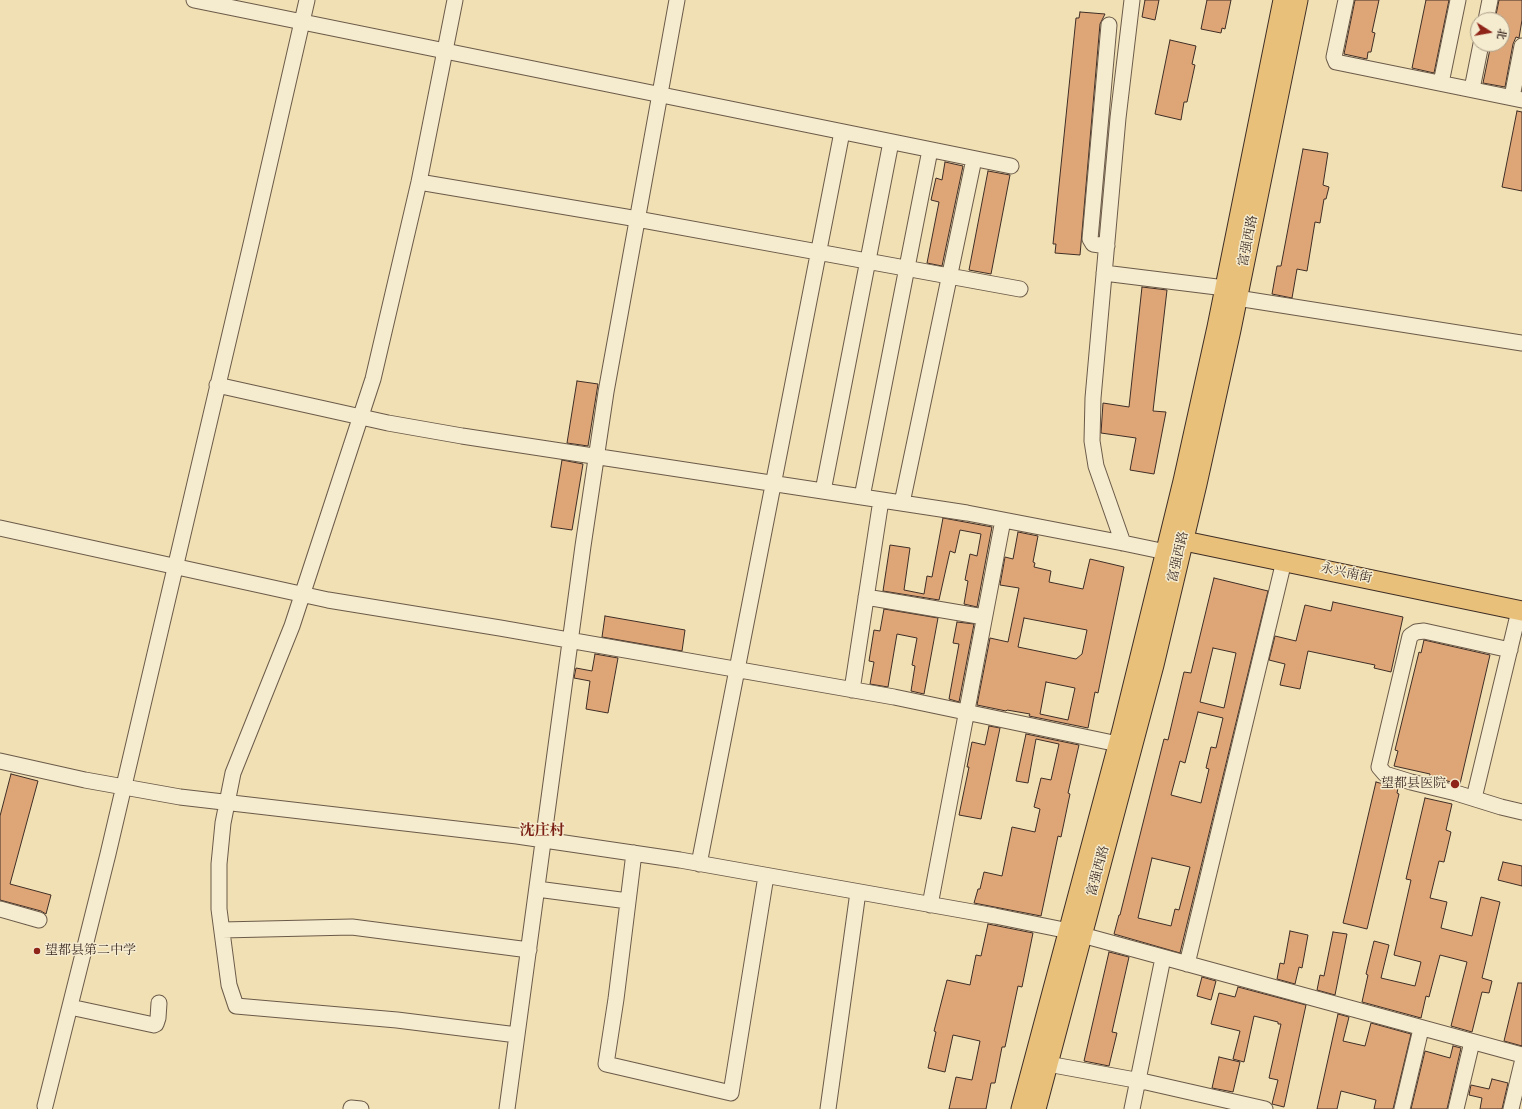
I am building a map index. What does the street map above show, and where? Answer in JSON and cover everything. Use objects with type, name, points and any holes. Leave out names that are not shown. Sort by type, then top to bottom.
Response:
[{"type":"main road","name":"富强西路","points":[[1231,293],[1283,0]]},
{"type":"main road","name":"富强西路","points":[[1036,1109],[1048,1064],[1075,933],[1118,744],[1175,537],[1298,0]]},
{"type":"main road","name":"富强西路","points":[[1021,1109],[1150,680],[1175,537]]},
{"type":"main road","name":"永兴南街","points":[[1175,537],[1284,561],[1521,607]]},
{"type":"main road","name":"永兴南街","points":[[1175,537],[1521,607]]},
{"type":"street","points":[[194,0],[1011,166]]},
{"type":"street","points":[[45,1106],[124,787],[307,0]]},
{"type":"street","points":[[454,0],[419,182],[373,379],[292,626],[234,773],[223,823],[219,864],[219,909],[230,985],[236,1006],[397,1020],[517,1035]]},
{"type":"street","points":[[507,1109],[570,640],[606,392],[677,0]]},
{"type":"street","points":[[1123,543],[1098,473],[1092,441],[1093,398],[1118,118],[1132,0]]},
{"type":"street","points":[[1346,0],[1334,57],[1336,62],[1517,99],[1522,46]]},
{"type":"street","points":[[1441,83],[1458,0]]},
{"type":"street","points":[[1488,12],[1490,0]]},
{"type":"street","points":[[1107,246],[1093,244],[1090,239],[1109,25]]},
{"type":"street","points":[[1472,89],[1479,52]]},
{"type":"street","points":[[699,864],[842,132]]},
{"type":"street","points":[[823,491],[891,142]]},
{"type":"street","points":[[862,497],[930,150]]},
{"type":"street","points":[[902,503],[974,159]]},
{"type":"street","points":[[419,182],[638,219],[1020,289]]},
{"type":"street","points":[[1104,273],[1231,293],[1522,343]]},
{"type":"street","points":[[217,385],[360,417],[462,436],[902,503],[1003,520],[1123,543],[1175,537]]},
{"type":"street","points":[[852,690],[881,500]]},
{"type":"street","points":[[930,905],[1003,520]]},
{"type":"street","points":[[0,528],[328,600],[570,640],[852,690],[1118,744]]},
{"type":"street","points":[[1187,964],[1284,561]]},
{"type":"street","points":[[866,596],[984,617]]},
{"type":"street","points":[[1474,798],[1521,607]]},
{"type":"street","points":[[1510,650],[1424,632],[1416,632],[1410,636],[1379,767],[1385,774],[1522,812]]},
{"type":"street","points":[[0,761],[85,780],[180,797],[544,840],[634,853],[930,905],[1075,933],[1421,1029],[1522,1055]]},
{"type":"street","points":[[634,853],[616,999],[606,1064],[731,1093],[766,876]]},
{"type":"street","points":[[537,889],[628,901]]},
{"type":"street","points":[[828,1109],[858,892]]},
{"type":"street","points":[[0,909],[39,920]]},
{"type":"street","points":[[222,930],[352,927],[529,950]]},
{"type":"street","points":[[1132,1109],[1163,958]]},
{"type":"street","points":[[70,1007],[154,1025],[156,1024],[158,1018],[159,1003]]},
{"type":"street","points":[[1402,1109],[1421,1029]]},
{"type":"street","points":[[1456,1109],[1472,1042]]},
{"type":"street","points":[[1511,1109],[1522,1063]]},
{"type":"street","points":[[1048,1064],[1138,1081],[1266,1109]]},
{"type":"building","points":[[1145,0],[1159,0],[1155,20],[1142,17]]},
{"type":"building","points":[[1207,0],[1231,0],[1225,29],[1222,28],[1221,33],[1201,29]]},
{"type":"building","points":[[1355,0],[1379,0],[1372,32],[1375,33],[1371,52],[1368,52],[1367,59],[1344,54]]},
{"type":"building","points":[[1426,0],[1449,0],[1434,73],[1412,68]]},
{"type":"building","points":[[1499,0],[1522,0],[1522,20],[1519,38],[1516,37],[1513,44],[1505,87],[1483,83],[1489,52],[1510,52],[1510,12],[1497,12]]},
{"type":"building","points":[[1080,12],[1105,14],[1100,24],[1080,255],[1055,253],[1056,244],[1053,244],[1076,18],[1079,18]]},
{"type":"building","points":[[1170,40],[1196,46],[1192,64],[1195,65],[1187,102],[1184,102],[1181,120],[1155,114]]},
{"type":"building","points":[[1517,111],[1522,112],[1522,191],[1502,187]]},
{"type":"building","points":[[1303,149],[1328,153],[1323,185],[1329,187],[1326,199],[1324,199],[1320,223],[1315,222],[1307,271],[1297,269],[1292,298],[1272,294],[1277,266],[1281,266]]},
{"type":"building","points":[[945,162],[963,166],[942,266],[927,263],[939,202],[931,200],[936,178],[942,180]]},
{"type":"building","points":[[988,171],[1010,175],[991,274],[969,270]]},
{"type":"building","points":[[1142,287],[1167,290],[1153,411],[1166,412],[1154,474],[1130,470],[1136,438],[1101,433],[1103,403],[1129,407]]},
{"type":"building","points":[[577,381],[598,384],[588,446],[567,443]]},
{"type":"building","points":[[562,460],[583,464],[572,530],[551,527]]},
{"type":"building","points":[[943,518],[992,527],[977,607],[964,604],[968,581],[965,580],[970,554],[977,556],[981,534],[960,530],[955,553],[950,551],[939,600],[883,591],[890,545],[910,548],[904,590],[924,594],[927,576],[932,577]]},
{"type":"building","points":[[1018,532],[1038,536],[1033,562],[1035,563],[1034,567],[1051,571],[1049,582],[1083,589],[1090,559],[1124,567],[1098,693],[1095,692],[1088,728],[1029,716],[1030,714],[977,705],[990,638],[1008,642],[1019,588],[1000,585],[1005,557],[1013,559]],"holes":[[[1024,618],[1087,630],[1082,654],[1076,659],[1018,647]],[[1046,682],[1075,688],[1068,720],[1040,714]]]},
{"type":"building","points":[[1214,578],[1268,591],[1180,953],[1114,934],[1164,739],[1168,740],[1184,672],[1191,673]],"holes":[[[1213,648],[1236,653],[1224,708],[1200,702]],[[1198,712],[1223,718],[1216,748],[1211,747],[1206,768],[1209,769],[1201,803],[1171,795],[1180,761],[1185,763]],[[1152,858],[1190,867],[1179,910],[1175,909],[1171,926],[1138,918]]]},
{"type":"building","points":[[1333,602],[1403,617],[1391,672],[1374,668],[1375,665],[1308,651],[1300,689],[1280,685],[1285,664],[1269,660],[1275,636],[1296,641],[1305,605],[1331,611]]},
{"type":"building","points":[[884,609],[938,618],[924,694],[911,691],[915,666],[912,665],[917,638],[897,634],[888,687],[870,684],[874,662],[869,661],[874,630],[880,631]]},
{"type":"building","points":[[605,616],[685,630],[682,651],[602,637]]},
{"type":"building","points":[[957,622],[974,624],[959,702],[949,699],[959,644],[953,643]]},
{"type":"building","points":[[1424,640],[1490,655],[1460,784],[1430,777],[1430,774],[1394,766],[1398,751],[1395,750],[1419,652],[1421,653]]},
{"type":"building","points":[[595,654],[618,658],[608,713],[586,709],[590,681],[574,678],[576,668],[592,671]]},
{"type":"building","points":[[989,726],[1000,728],[981,819],[959,815],[969,767],[967,767],[972,742],[985,745]]},
{"type":"building","points":[[1026,734],[1079,745],[1068,793],[1070,794],[1061,837],[1058,836],[1041,916],[974,903],[978,889],[980,889],[984,872],[1002,876],[1012,827],[1035,832],[1040,809],[1034,807],[1041,778],[1051,780],[1059,744],[1036,739],[1028,783],[1016,781]]},
{"type":"building","points":[[11,774],[38,781],[10,884],[51,895],[46,914],[41,911],[0,900],[0,816]]},
{"type":"building","points":[[1376,782],[1398,788],[1397,793],[1399,794],[1367,929],[1343,923]]},
{"type":"building","points":[[1425,798],[1452,804],[1446,830],[1451,832],[1444,862],[1439,861],[1430,898],[1447,902],[1441,928],[1472,936],[1481,897],[1500,902],[1482,978],[1492,981],[1489,993],[1482,992],[1472,1032],[1451,1026],[1467,962],[1440,955],[1429,997],[1426,996],[1421,1018],[1362,1002],[1368,975],[1366,974],[1374,941],[1389,945],[1381,978],[1415,986],[1421,962],[1394,955],[1411,880],[1406,879]]},
{"type":"building","points":[[1503,862],[1522,866],[1522,886],[1498,880]]},
{"type":"building","points":[[988,924],[1033,933],[1022,987],[1018,986],[1005,1047],[1002,1047],[995,1083],[991,1083],[986,1109],[949,1109],[956,1077],[972,1080],[980,1041],[953,1035],[945,1072],[928,1068],[936,1032],[934,1031],[947,980],[970,985],[976,955],[981,956]]},
{"type":"building","points":[[1290,931],[1308,935],[1302,968],[1299,967],[1295,984],[1277,979],[1280,963],[1284,964]]},
{"type":"building","points":[[1333,932],[1347,934],[1335,995],[1317,990],[1320,975],[1324,976]]},
{"type":"building","points":[[1109,952],[1129,957],[1112,1032],[1117,1033],[1109,1066],[1084,1061]]},
{"type":"building","points":[[1202,977],[1216,981],[1211,1000],[1197,996]]},
{"type":"building","points":[[1518,983],[1522,983],[1522,1046],[1504,1041]]},
{"type":"building","points":[[1238,987],[1306,1005],[1284,1107],[1272,1104],[1278,1080],[1269,1078],[1281,1024],[1254,1016],[1244,1062],[1233,1059],[1240,1031],[1211,1024],[1219,993],[1235,997]]},
{"type":"building","points":[[1338,1014],[1349,1017],[1343,1041],[1365,1046],[1371,1023],[1411,1034],[1393,1109],[1374,1109],[1376,1100],[1341,1091],[1337,1109],[1317,1109]]},
{"type":"building","points":[[1453,1046],[1461,1048],[1447,1109],[1411,1109],[1425,1051],[1450,1058]]},
{"type":"building","points":[[1219,1057],[1240,1062],[1233,1092],[1212,1088]]},
{"type":"building","points":[[1492,1079],[1508,1083],[1502,1109],[1480,1109],[1482,1098],[1469,1095],[1471,1085],[1489,1089]]},
{"type":"place","name":"望都县医院","points":[[1455,784]]},
{"type":"place","name":"望都县第二中学","points":[[37,951]]},
{"type":"district","name":"沈庄村","points":[[542,832]]}]
